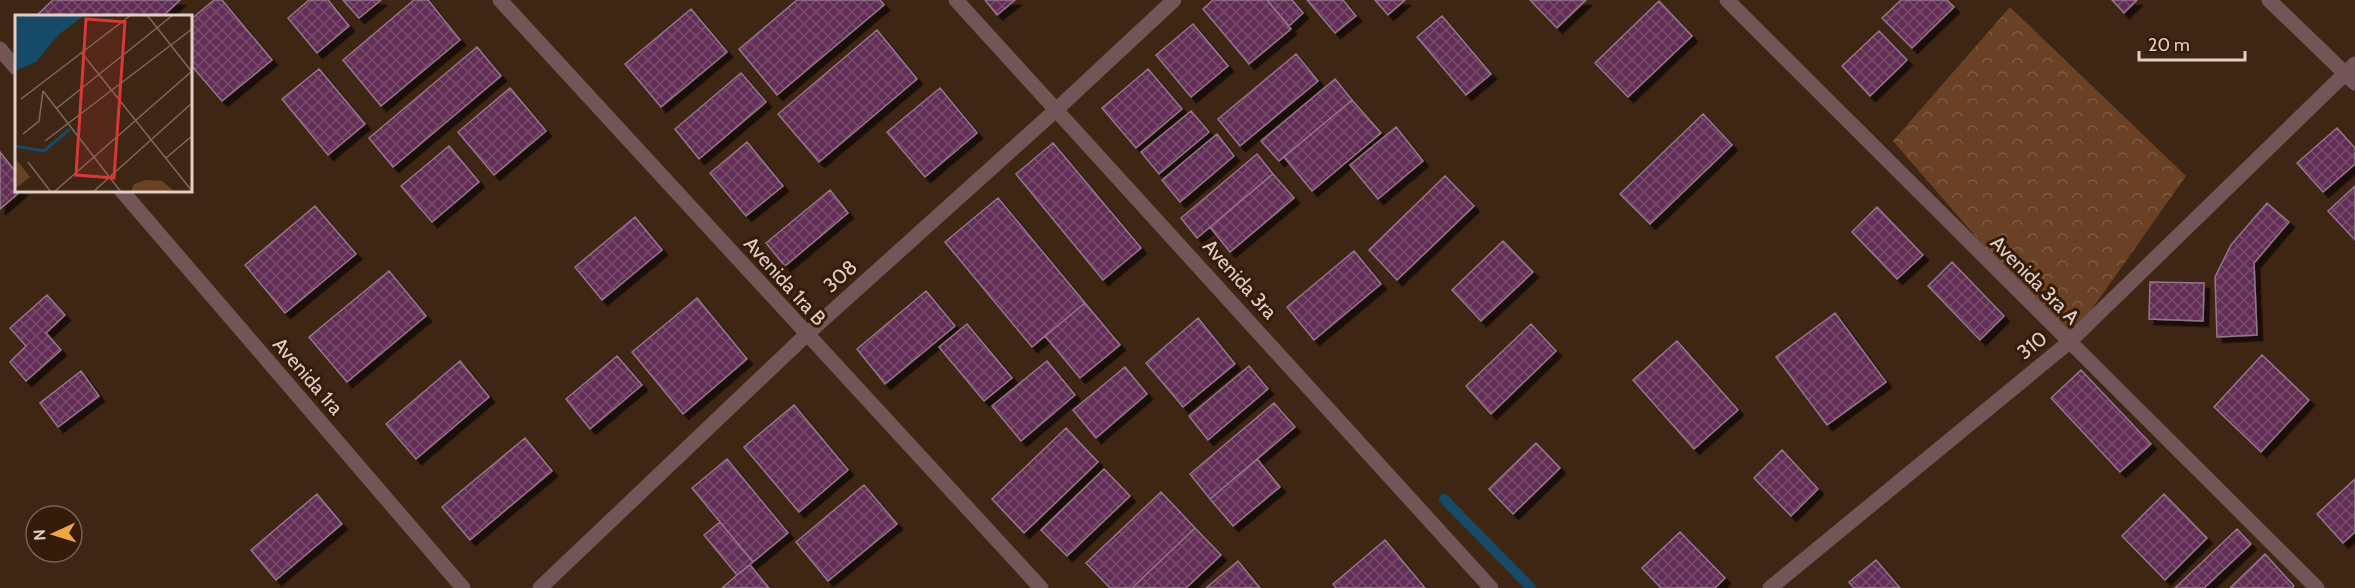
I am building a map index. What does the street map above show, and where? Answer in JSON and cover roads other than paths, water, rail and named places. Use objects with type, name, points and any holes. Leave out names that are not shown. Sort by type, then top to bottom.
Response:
[{"type":"street","name":"Avenida 1ra B","points":[[500,0],[806,336],[1041,588]]},
{"type":"street","name":"Avenida 3ra","points":[[956,0],[1058,109],[1491,588]]},
{"type":"street","name":"308","points":[[540,588],[806,336],[1058,109],[1174,0]]},
{"type":"street","name":"Avenida 3ra A","points":[[1727,0],[2068,343],[2317,588]]},
{"type":"street","points":[[2269,0],[2352,73]]},
{"type":"street","points":[[0,49],[15,67]]},
{"type":"street","name":"310","points":[[1770,588],[2068,343],[2352,73]]},
{"type":"street","name":"Avenida 1ra","points":[[123,192],[463,588]]},
{"type":"waterway","points":[[1444,499],[1531,588]]}]
